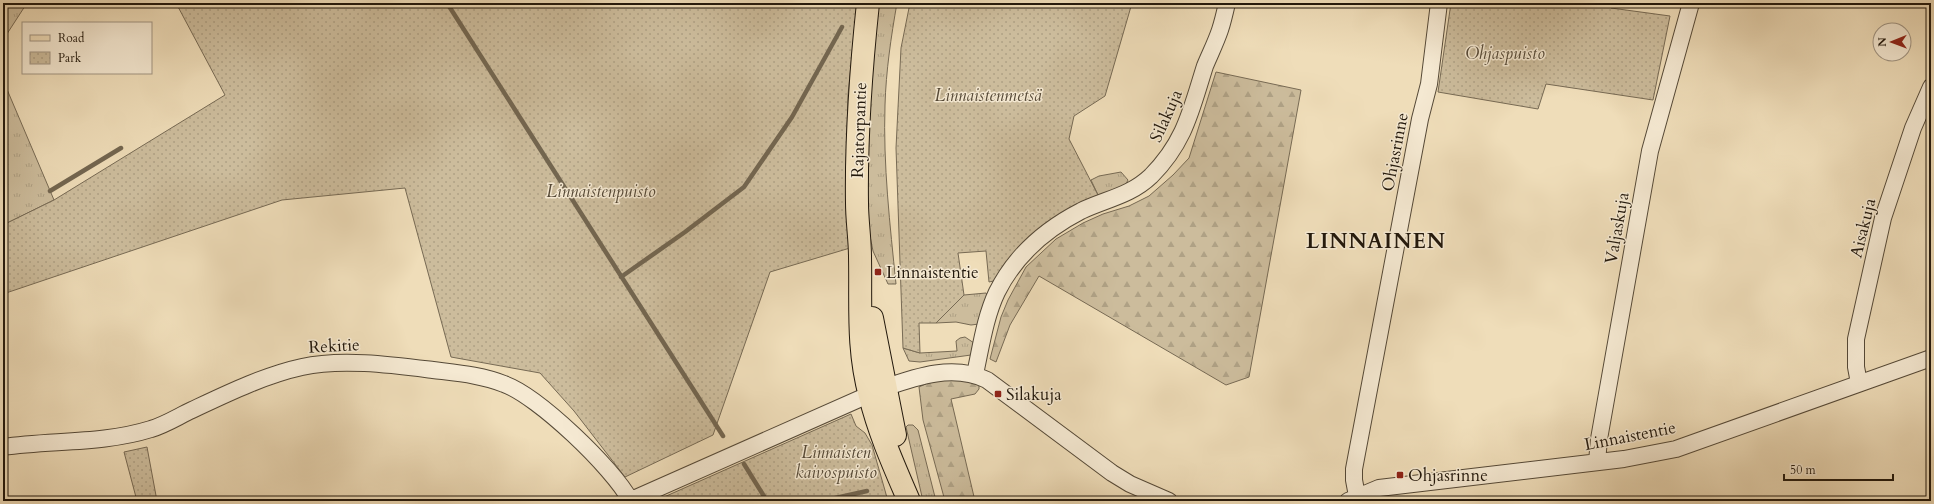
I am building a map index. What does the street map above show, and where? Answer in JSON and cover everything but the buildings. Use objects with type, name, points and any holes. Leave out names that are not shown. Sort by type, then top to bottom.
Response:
[{"type":"main road","name":"Rajatorpantie","points":[[868,3],[860,96],[857,154],[857,204],[860,258],[877,391],[909,501]]},
{"type":"street","name":"Silakuja","points":[[975,374],[984,332],[998,291],[1028,248],[1050,230],[1081,212],[1132,191],[1150,177],[1175,148],[1192,110],[1206,65],[1220,29],[1227,3]]},
{"type":"street","name":"Ohjasrinne","points":[[1353,499],[1354,468],[1420,119],[1429,84],[1439,3]]},
{"type":"street","name":"Valjaskuja","points":[[1597,462],[1600,431],[1650,151],[1691,3]]},
{"type":"street","name":"Aisakuja","points":[[1859,383],[1854,354],[1856,338],[1883,218],[1913,128],[1931,87]]},
{"type":"street","name":"Linnaistentie","points":[[1353,499],[1379,488],[1597,462],[1649,455],[1676,449],[1931,358]]},
{"type":"street","name":"Rekitie","points":[[3,447],[110,438],[152,429],[278,374],[302,366],[326,363],[390,364],[474,375],[505,384],[527,396],[544,409],[607,469],[624,489],[630,501]]},
{"type":"street","points":[[630,501],[877,391],[912,378],[936,373],[958,372],[975,374],[994,384],[1112,473],[1130,484],[1169,501]]},
{"type":"green space","points":[[3,3],[27,3],[3,40]]},
{"type":"green space","name":"Linnaistenpuisto","points":[[176,3],[857,3],[848,95],[846,171],[850,248],[770,272],[713,435],[625,477],[574,411],[540,373],[451,357],[405,188],[282,200],[3,294],[3,225],[54,200],[225,95]]},
{"type":"green space","points":[[876,3],[897,3],[888,67],[885,127],[888,195],[896,284],[888,284],[873,251],[868,226],[866,169]]},
{"type":"green space","name":"Linnaistenmetsä","points":[[910,3],[1132,3],[1105,96],[1074,116],[1069,139],[1099,197],[998,280],[989,282],[986,251],[958,253],[964,295],[936,323],[919,323],[920,353],[903,348],[896,148],[901,48]]},
{"type":"green space","name":"Ohjaspuisto","points":[[1451,3],[1607,3],[1611,8],[1670,16],[1653,100],[1546,84],[1538,109],[1438,92]]},
{"type":"green space","points":[[1216,72],[1301,90],[1249,377],[1226,385],[1039,276],[1010,325],[996,362],[990,359],[1001,317],[1008,300],[1026,267],[1056,239],[1083,223],[1103,214],[1129,206],[1149,196],[1173,175],[1189,158]]},
{"type":"green space","points":[[3,80],[54,200],[3,225]]},
{"type":"green space","points":[[1121,172],[1128,180],[1126,184],[1099,197],[1091,180],[1099,176]]},
{"type":"green space","points":[[986,293],[989,298],[979,324],[971,325],[956,322],[936,323],[964,295]]},
{"type":"green space","points":[[965,337],[974,343],[971,355],[920,362],[909,361],[903,348],[920,353],[957,351],[956,341]]},
{"type":"green space","points":[[954,378],[979,384],[979,389],[975,394],[951,399],[975,501],[945,501],[923,420],[919,387],[934,380]]},
{"type":"green space","name":"Linnaisten kaivospuisto","points":[[851,414],[856,426],[865,433],[872,445],[888,501],[655,501]]},
{"type":"green space","points":[[908,425],[913,425],[918,430],[936,501],[923,501],[906,427]]},
{"type":"green space","points":[[147,447],[157,501],[137,501],[124,452]]},
{"type":"waterway","points":[[447,3],[723,436]]},
{"type":"waterway","points":[[621,277],[685,232],[744,187],[792,117],[842,27]]},
{"type":"waterway","points":[[50,191],[121,148]]},
{"type":"waterway","points":[[744,464],[767,501]]},
{"type":"waterway","points":[[822,501],[867,491]]},
{"type":"place","name":"Linnaistentie","points":[[878,272]]},
{"type":"place","name":"Silakuja","points":[[998,394]]},
{"type":"place","name":"Ohjasrinne","points":[[1400,475]]},
{"type":"district","name":"LINNAINEN","points":[[1376,241]]}]
